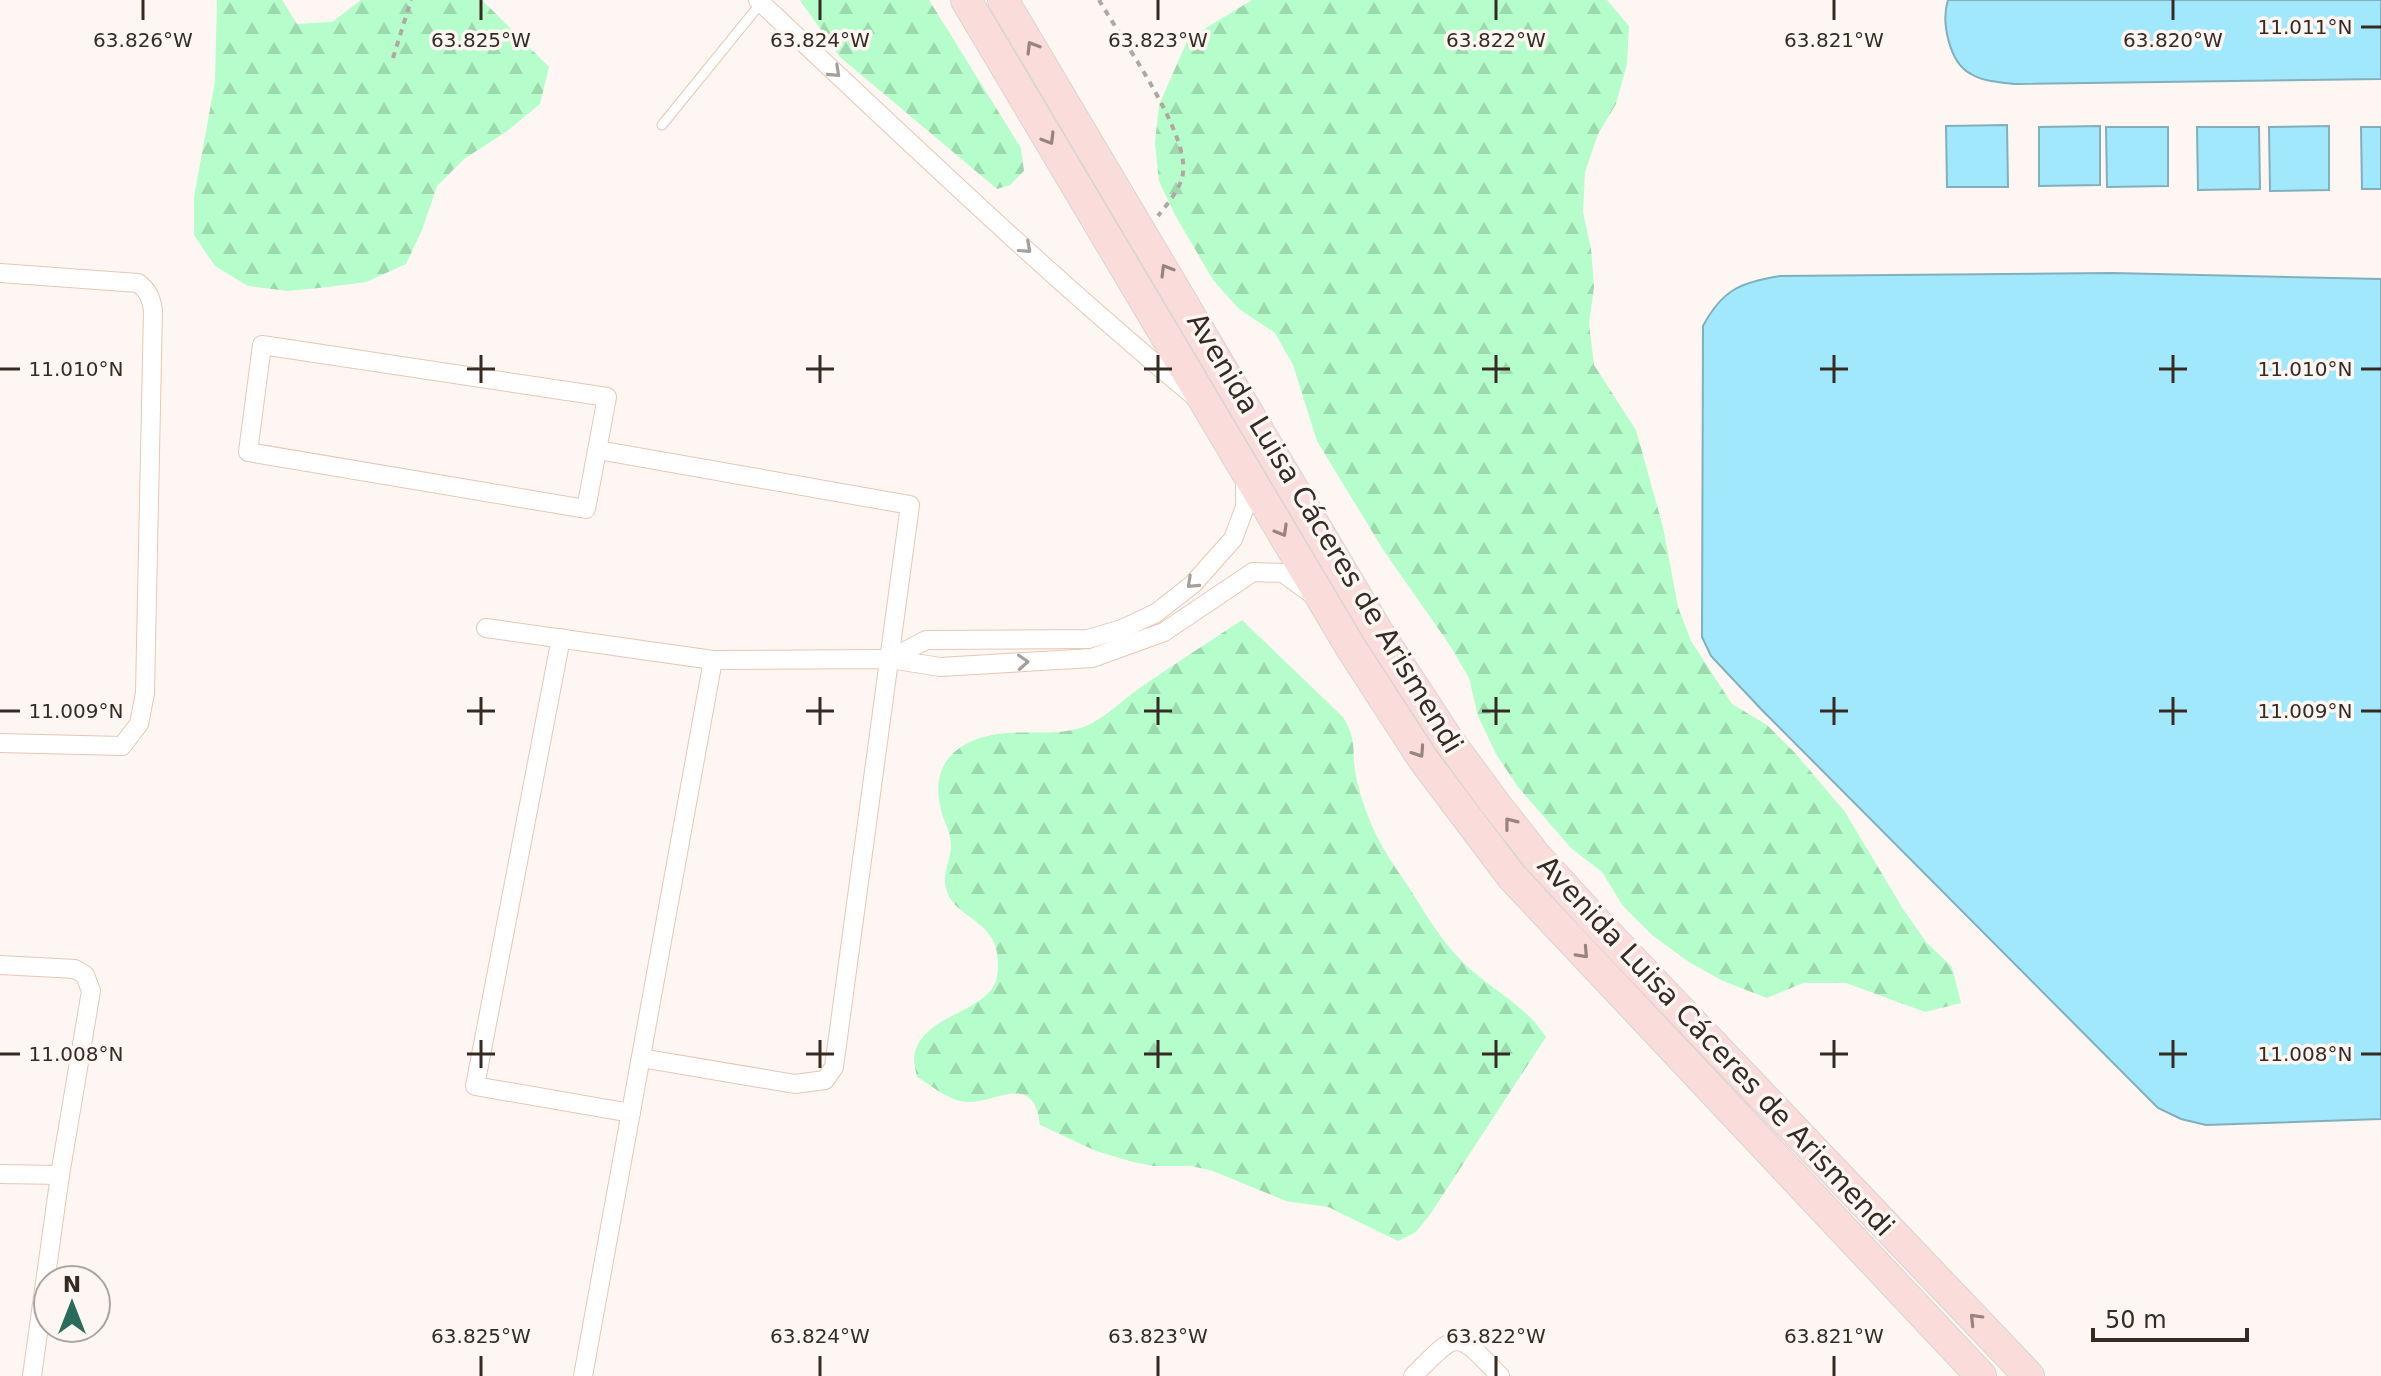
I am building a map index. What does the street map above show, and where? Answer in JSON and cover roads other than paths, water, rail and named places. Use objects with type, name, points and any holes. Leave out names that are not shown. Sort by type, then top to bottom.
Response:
[{"type":"main road","name":"Avenida Luisa Cáceres de Arismendi","points":[[966,0],[1325,603],[1423,759],[1512,877],[1981,1376]]},
{"type":"main road","name":"Avenida Luisa Cáceres de Arismendi","points":[[1003,0],[1378,632],[1449,741],[1505,817],[1584,908],[2031,1376]]},
{"type":"street","points":[[759,2],[1135,348],[1211,410]]},
{"type":"street","points":[[0,273],[138,283],[151,299],[145,693],[139,724],[122,746],[0,743]]},
{"type":"street","points":[[262,345],[607,397],[598,450],[586,509],[248,452],[262,345]]},
{"type":"street","points":[[598,450],[910,505],[834,1067],[825,1080],[795,1084],[641,1058]]},
{"type":"street","points":[[486,628],[713,660],[890,659],[940,667],[1092,658],[1125,638],[1193,584],[1233,539],[1245,507],[1245,467]]},
{"type":"street","points":[[890,659],[926,640],[1125,638],[1164,632],[1253,572],[1283,573],[1325,603]]},
{"type":"street","points":[[561,638],[475,1086],[631,1113]]},
{"type":"street","points":[[970,665],[971,640]]},
{"type":"street","points":[[583,1376],[713,660]]},
{"type":"street","points":[[0,965],[75,969],[85,975],[91,991],[60,1175],[32,1376]]},
{"type":"street","points":[[0,1174],[60,1175]]},
{"type":"street","points":[[1413,1376],[1446,1343],[1459,1340],[1469,1344],[1500,1376]]},
{"type":"lane","points":[[662,125],[759,2]]},
{"type":"water","points":[[1948,0],[2381,0],[2381,79],[2014,84],[1981,79],[1963,69],[1952,51],[1946,30]]},
{"type":"water","points":[[2007,125],[2008,187],[1947,187],[1946,126]]},
{"type":"water","points":[[2100,126],[2100,185],[2039,186],[2039,127]]},
{"type":"water","points":[[2329,126],[2329,190],[2270,191],[2269,127]]},
{"type":"water","points":[[2106,127],[2168,127],[2168,186],[2107,187]]},
{"type":"water","points":[[2197,127],[2259,127],[2260,189],[2198,190]]},
{"type":"water","points":[[2361,127],[2381,127],[2381,189],[2362,189]]},
{"type":"water","points":[[2112,273],[2381,279],[2381,1119],[2206,1125],[2181,1119],[2158,1108],[1761,709],[1711,656],[1702,637],[1703,326],[1725,296],[1754,281],[1780,276]]}]
